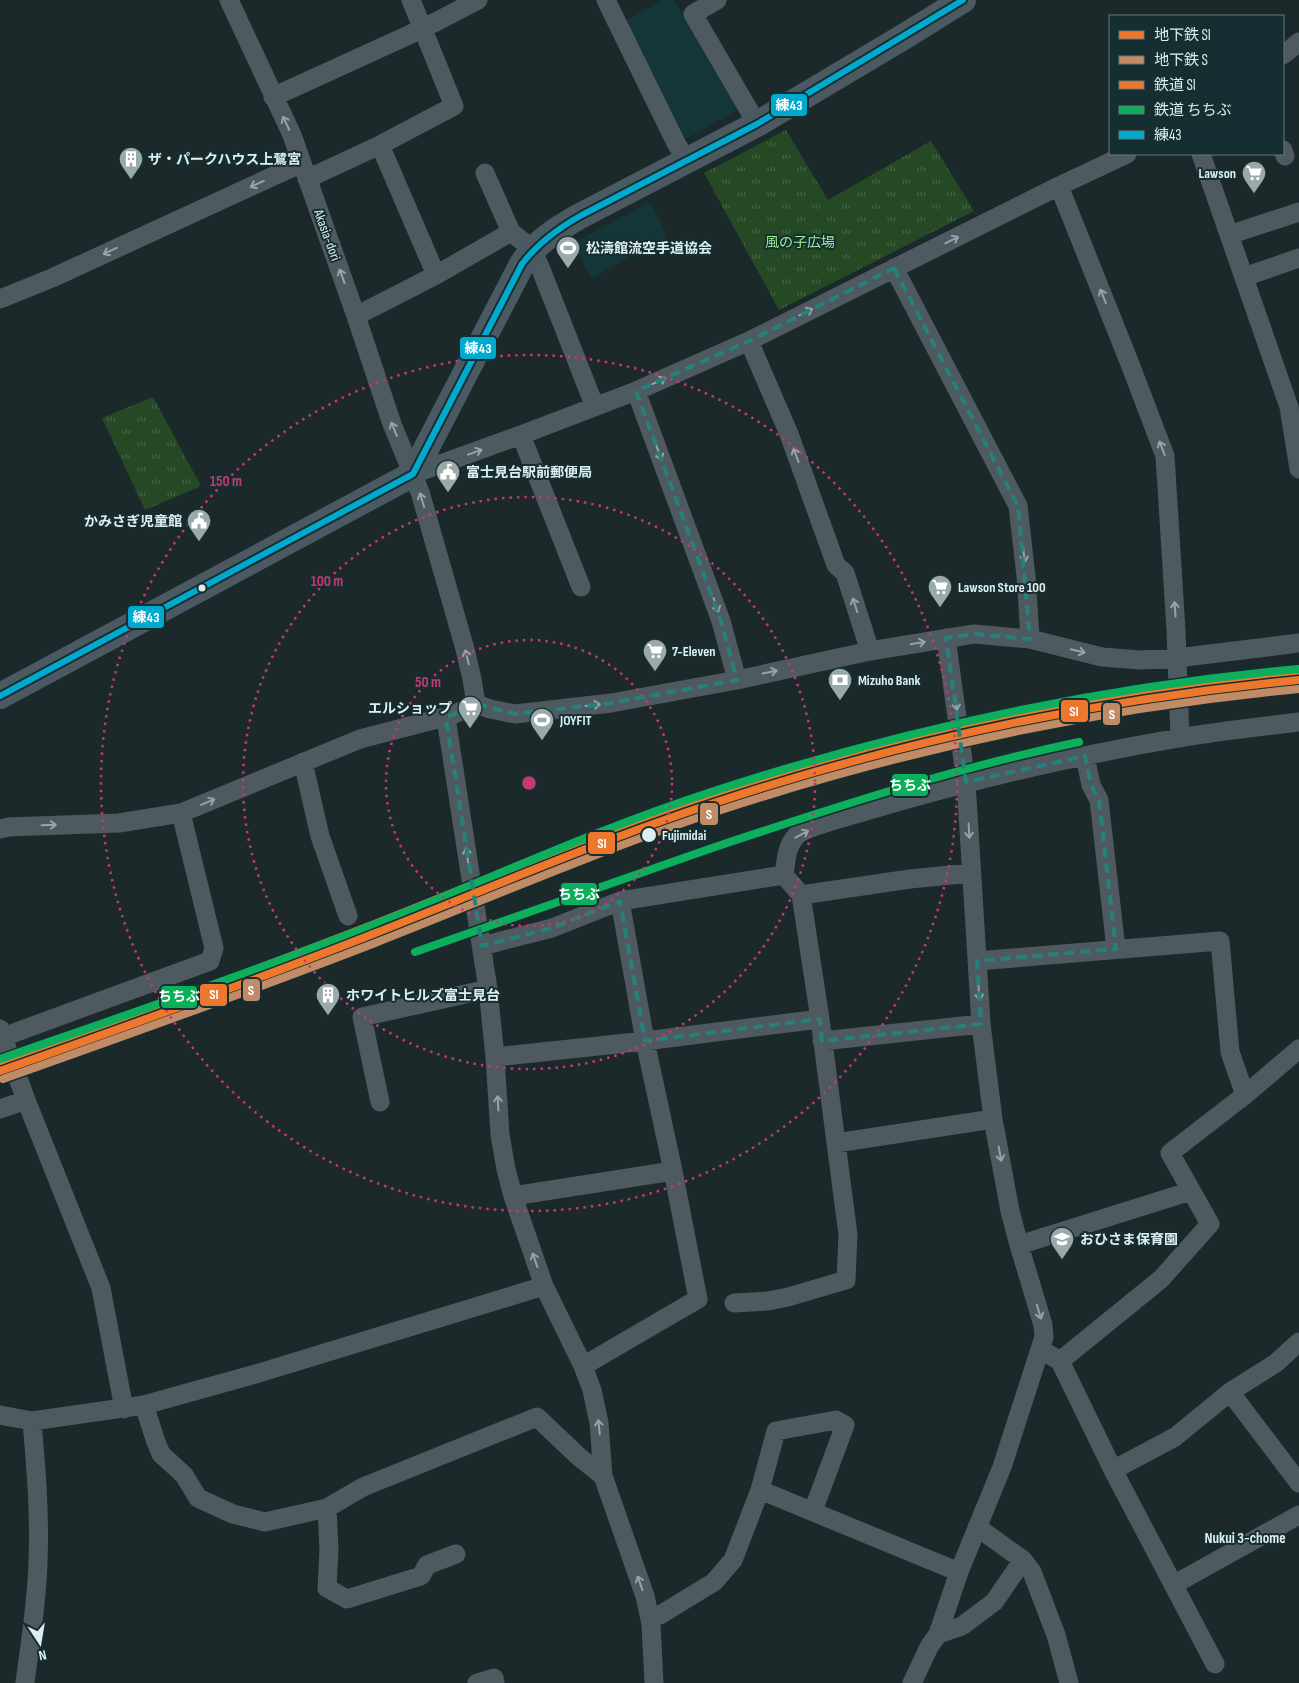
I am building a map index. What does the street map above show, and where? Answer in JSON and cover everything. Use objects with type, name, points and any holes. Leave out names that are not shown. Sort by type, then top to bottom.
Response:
[{"type":"main road","points":[[0,695],[412,474],[522,264],[532,249],[552,232],[757,124],[962,0]]},
{"type":"street","name":"Akasia-dori","points":[[229,0],[273,98],[292,135],[392,424],[420,492],[472,680],[476,704]]},
{"type":"street","points":[[0,299],[305,171],[380,145],[454,106],[424,28],[411,0]]},
{"type":"street","points":[[273,98],[424,28],[478,0]]},
{"type":"street","points":[[606,0],[676,143],[687,161]]},
{"type":"street","points":[[717,0],[693,14],[757,124]]},
{"type":"street","points":[[1284,54],[1299,42]]},
{"type":"street","points":[[380,145],[436,275]]},
{"type":"street","points":[[412,474],[636,391],[749,341],[1125,155]]},
{"type":"street","points":[[1202,155],[1289,406],[1299,469]]},
{"type":"street","points":[[485,173],[511,232],[532,249],[595,407]]},
{"type":"street","points":[[1059,186],[1165,456],[1180,738]]},
{"type":"street","points":[[1229,235],[1299,212]]},
{"type":"street","points":[[356,316],[436,275],[511,232]]},
{"type":"street","points":[[1244,277],[1299,258]]},
{"type":"street","points":[[894,268],[1018,506],[1026,576],[1030,639]]},
{"type":"street","points":[[749,341],[789,434],[836,565],[845,573],[870,651]]},
{"type":"street","points":[[636,391],[718,613],[737,680]]},
{"type":"street","points":[[521,435],[581,586]]},
{"type":"street","points":[[0,828],[119,823],[181,813],[360,739],[446,718],[476,704],[490,710],[515,714],[610,703],[737,680],[870,651],[974,634],[1030,639],[1102,657],[1140,660],[1177,658],[1299,644]]},
{"type":"street","points":[[912,1683],[929,1647],[938,1634],[959,1572],[1002,1466],[1044,1337],[1043,1325],[1010,1211],[994,1118],[981,1024],[966,782],[946,638]]},
{"type":"street","points":[[446,718],[488,990],[500,1135],[513,1196],[544,1286],[583,1366],[592,1390],[599,1423],[603,1476],[645,1596],[650,1616],[654,1683]]},
{"type":"street","points":[[784,875],[788,848],[796,836],[801,832],[833,821],[966,782],[1085,756],[1180,738],[1299,722]]},
{"type":"street","points":[[1085,756],[1091,785],[1100,800],[1116,949]]},
{"type":"street","points":[[303,762],[320,836],[348,916]]},
{"type":"street","points":[[124,1409],[101,1288],[1,1035],[210,962],[214,948],[181,813]]},
{"type":"street","points":[[802,895],[910,879],[971,873]]},
{"type":"street","points":[[734,1303],[788,1297],[846,1280],[848,1235],[802,895],[784,875]]},
{"type":"street","points":[[482,946],[552,928],[620,901],[784,875]]},
{"type":"street","points":[[583,1366],[698,1299],[645,1041],[620,901]]},
{"type":"street","points":[[977,961],[1220,941],[1230,1052],[1246,1095]]},
{"type":"street","points":[[380,1102],[362,1018],[488,990]]},
{"type":"street","points":[[495,1057],[645,1041],[820,1019]]},
{"type":"street","points":[[822,1041],[981,1024]]},
{"type":"street","points":[[1060,1361],[1161,1279],[1210,1224],[1170,1153],[1246,1095],[1299,1049]]},
{"type":"street","points":[[0,1109],[26,1100]]},
{"type":"street","points":[[836,1143],[994,1118]]},
{"type":"street","points":[[513,1196],[673,1171]]},
{"type":"street","points":[[1019,1245],[1191,1191]]},
{"type":"street","points":[[0,1416],[32,1421],[144,1405],[268,1370],[544,1286]]},
{"type":"street","points":[[1113,1470],[1175,1437],[1230,1392],[1276,1363],[1299,1342]]},
{"type":"street","points":[[1040,1349],[1060,1361],[1113,1470],[1214,1664]]},
{"type":"street","points":[[1230,1392],[1299,1483]]},
{"type":"street","points":[[144,1405],[161,1454],[184,1475],[198,1498],[233,1514],[265,1522],[327,1508],[363,1487],[537,1417],[578,1456],[603,1476]]},
{"type":"street","points":[[650,1616],[660,1615],[714,1582],[733,1560],[760,1490],[776,1431],[836,1420],[845,1425],[813,1511]]},
{"type":"street","points":[[25,1683],[38,1561],[38,1495],[32,1421]]},
{"type":"street","points":[[760,1490],[959,1572]]},
{"type":"street","points":[[327,1508],[328,1588],[347,1599],[421,1576],[428,1565],[456,1554]]},
{"type":"street","points":[[1173,1584],[1299,1515]]},
{"type":"street","points":[[977,1527],[1024,1560],[1032,1572],[1056,1635],[1069,1683]]},
{"type":"street","points":[[938,1634],[962,1626],[994,1602],[1024,1560]]},
{"type":"street","points":[[477,1683],[494,1678],[495,1683]]},
{"type":"highlighted area","points":[[894,268],[1018,506],[1030,639],[974,634],[946,638],[966,782],[1085,756],[1091,785],[1099,800],[1116,949],[977,961],[981,1024],[822,1041],[820,1019],[645,1041],[620,901],[552,928],[482,946],[446,718],[476,704],[515,714],[611,703],[737,680],[721,621],[636,391],[749,341]]},
{"type":"shaded area","points":[[664,0],[674,0],[738,110],[688,138],[681,136],[624,21]]},
{"type":"shaded area","points":[[650,202],[668,237],[591,278],[573,243]]},
{"type":"green space","name":"風の子広場","points":[[786,130],[828,200],[931,141],[974,211],[779,310],[704,173]]},
{"type":"green space","points":[[153,397],[201,486],[145,510],[102,418]]},
{"type":"metro line","name":"SI","points":[[0,1071],[280,970],[625,834],[783,781],[928,742],[1076,711],[1224,688],[1299,680]]},
{"type":"metro line","name":"S","points":[[3,1079],[329,961],[627,843],[784,790],[929,751],[1002,734],[1150,708],[1224,697],[1299,689]]},
{"type":"rail line","name":"ちちぶ","points":[[0,1059],[194,991],[386,920],[629,821],[711,792],[783,770],[855,749],[928,731],[1076,699],[1224,677],[1299,669]]},
{"type":"rail line","name":"SI","points":[[0,1062],[280,960],[667,809],[782,773],[854,752],[928,734],[1075,702],[1223,679],[1298,671]]},
{"type":"rail line","name":"ちちぶ","points":[[415,952],[715,847],[850,803],[941,776],[1079,742]]},
{"type":"transit line","name":"練43","points":[[0,696],[413,474],[522,264],[541,243],[580,216],[757,124],[963,0]]},
{"type":"place","name":"ザ・パークハウス上鷺宮","points":[[131,180]]},
{"type":"place","name":"Lawson","points":[[1254,194]]},
{"type":"place","name":"松濤館流空手道協会","points":[[568,269]]},
{"type":"place","name":"富士見台駅前郵便局","points":[[448,493]]},
{"type":"place","name":"かみさぎ児童館","points":[[199,542]]},
{"type":"place","name":"Lawson Store 100","points":[[940,608]]},
{"type":"place","name":"7-Eleven","points":[[655,672]]},
{"type":"place","name":"Mizuho Bank","points":[[840,701]]},
{"type":"place","name":"エルショップ","points":[[470,729]]},
{"type":"place","name":"JOYFIT","points":[[542,741]]},
{"type":"place","name":"Fujimidai","points":[[649,835]]},
{"type":"place","name":"ホワイトヒルズ富士見台","points":[[328,1016]]},
{"type":"place","name":"おひさま保育園","points":[[1062,1260]]},
{"type":"district","name":"Nukui 3-chome","points":[[1245,1538]]}]
